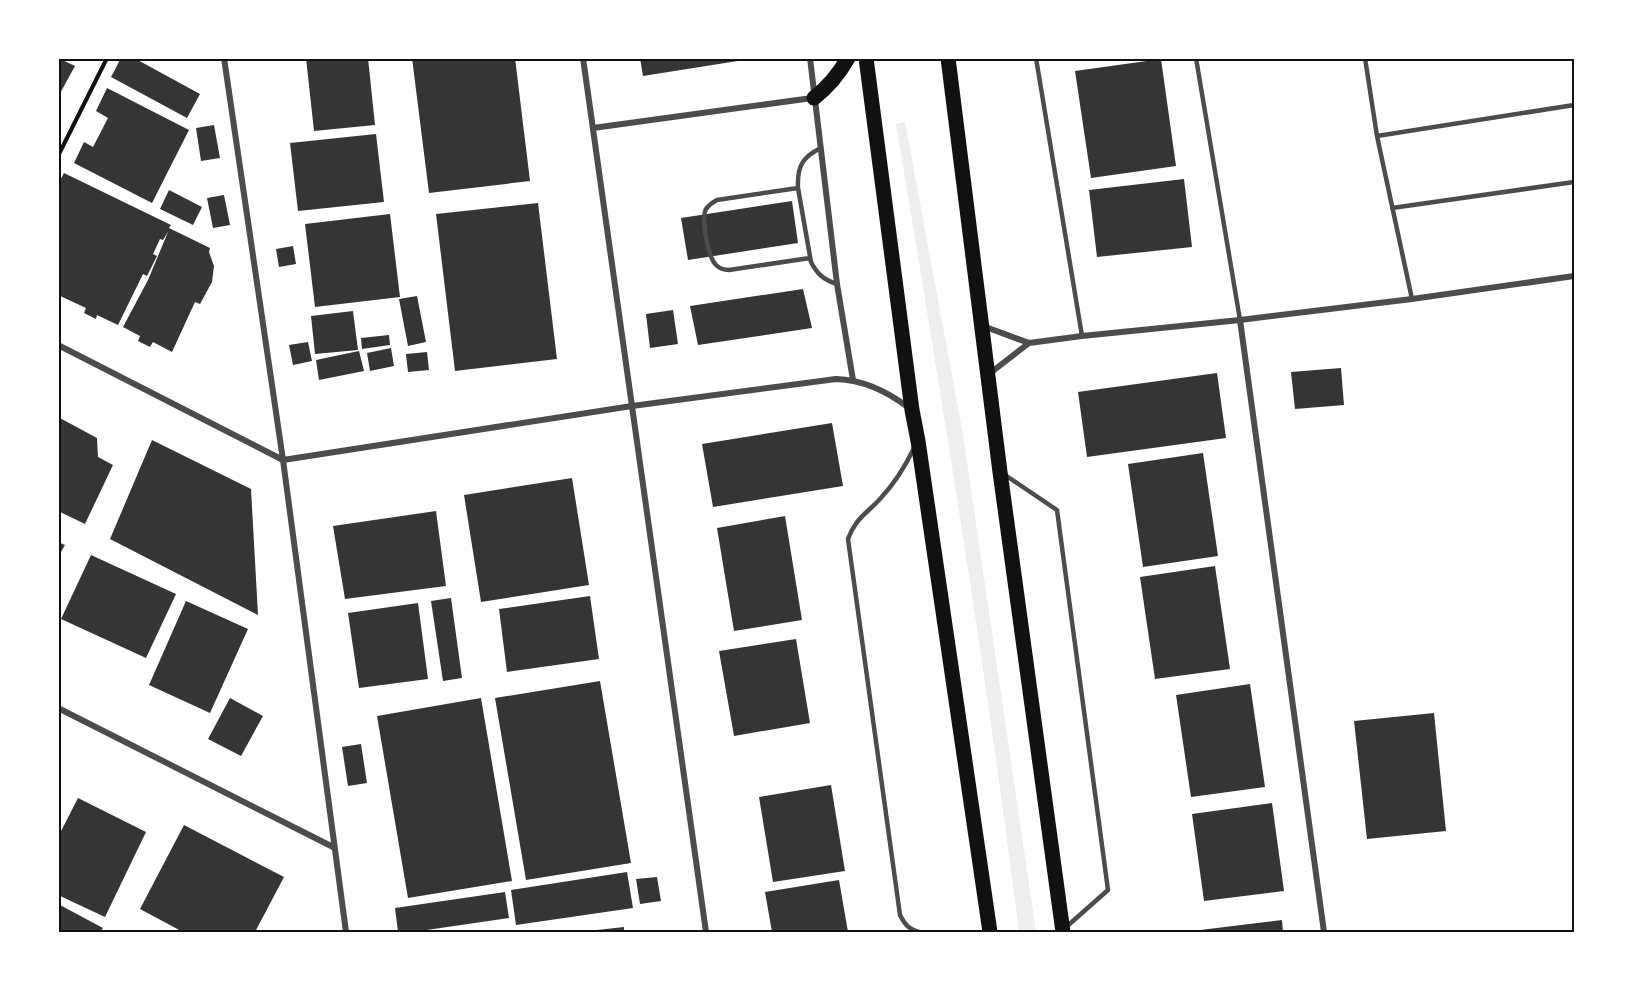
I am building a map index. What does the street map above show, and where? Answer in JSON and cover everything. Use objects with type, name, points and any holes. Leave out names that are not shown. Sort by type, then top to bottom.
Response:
[{"type":"main road","points":[[814,98],[827,88],[848,58]]},
{"type":"main road","points":[[866,58],[912,410],[990,933]]},
{"type":"main road","points":[[948,58],[1000,472],[1063,931]]},
{"type":"street","points":[[224,58],[283,460],[346,933]]},
{"type":"street","points":[[583,58],[706,933]]},
{"type":"street","points":[[810,58],[837,284],[853,380]]},
{"type":"street","points":[[593,128],[814,98]]},
{"type":"street","points":[[982,326],[1029,343],[1412,299],[1575,276]]},
{"type":"street","points":[[1240,320],[1324,933]]},
{"type":"street","points":[[989,374],[1029,343]]},
{"type":"street","points":[[58,345],[283,460],[632,406],[836,379],[853,380],[884,392],[912,410]]},
{"type":"street","points":[[58,708],[333,847]]},
{"type":"lane","points":[[1036,58],[1082,336]]},
{"type":"lane","points":[[1196,58],[1240,320]]},
{"type":"lane","points":[[1365,58],[1377,136],[1412,299]]},
{"type":"lane","points":[[1377,136],[1575,105]]},
{"type":"lane","points":[[821,148],[804,159],[799,168],[798,188],[810,258],[821,277],[837,284]]},
{"type":"lane","points":[[1392,208],[1575,182]]},
{"type":"lane","points":[[798,188],[717,200],[706,210],[704,224],[711,258],[723,270],[810,258]]},
{"type":"lane","points":[[918,441],[895,481],[857,521],[848,540],[900,915],[910,929],[919,933]]},
{"type":"lane","points":[[1000,472],[1058,510],[1108,890],[1063,931]]},
{"type":"path","points":[[58,156],[107,58]]},
{"type":"shaded area","points":[[905,122],[963,435],[1036,932],[1019,932],[977,629],[896,124]]},
{"type":"building","points":[[58,58],[75,66],[58,97]]},
{"type":"building","points":[[121,58],[134,58],[200,94],[187,118],[111,77]]},
{"type":"building","points":[[306,58],[368,58],[375,125],[314,131]]},
{"type":"building","points":[[412,58],[515,58],[530,181],[429,193]]},
{"type":"building","points":[[640,58],[743,58],[744,60],[643,76]]},
{"type":"building","points":[[1161,59],[1176,166],[1091,178],[1075,71]]},
{"type":"building","points":[[107,88],[189,130],[152,203],[74,163],[84,142],[93,147],[108,118],[96,111]]},
{"type":"building","points":[[214,125],[220,158],[201,161],[196,128]]},
{"type":"building","points":[[376,134],[384,202],[298,211],[290,143]]},
{"type":"building","points":[[64,173],[171,225],[169,228],[210,248],[209,252],[214,266],[212,282],[200,304],[195,302],[172,352],[153,342],[150,347],[138,341],[140,336],[123,327],[148,280],[168,232],[163,240],[160,239],[153,254],[157,256],[147,276],[143,274],[118,325],[97,315],[96,319],[84,313],[86,308],[58,295],[58,184]]},
{"type":"building","points":[[1184,179],[1192,247],[1097,257],[1089,190]]},
{"type":"building","points":[[169,190],[202,207],[193,225],[160,209]]},
{"type":"building","points":[[224,195],[230,225],[213,228],[207,198]]},
{"type":"building","points":[[792,201],[798,243],[688,260],[681,218]]},
{"type":"building","points":[[538,203],[557,359],[455,371],[436,214]]},
{"type":"building","points":[[390,214],[400,297],[315,307],[305,224]]},
{"type":"building","points":[[293,246],[296,264],[279,267],[276,249]]},
{"type":"building","points":[[803,289],[812,328],[698,345],[690,306]]},
{"type":"building","points":[[417,296],[426,342],[408,346],[399,299]]},
{"type":"building","points":[[673,310],[678,344],[650,348],[646,314]]},
{"type":"building","points":[[353,311],[358,350],[315,354],[311,316]]},
{"type":"building","points":[[389,335],[390,345],[362,349],[361,338]]},
{"type":"building","points":[[308,342],[312,361],[293,365],[289,345]]},
{"type":"building","points":[[391,348],[394,366],[370,371],[367,353]]},
{"type":"building","points":[[359,351],[364,371],[319,380],[316,360]]},
{"type":"building","points":[[427,352],[429,370],[408,372],[406,354]]},
{"type":"building","points":[[1341,368],[1344,405],[1295,409],[1291,372]]},
{"type":"building","points":[[1217,373],[1226,438],[1087,457],[1078,392]]},
{"type":"building","points":[[58,417],[97,438],[98,457],[113,465],[85,524],[58,511]]},
{"type":"building","points":[[832,423],[843,486],[713,507],[702,444]]},
{"type":"building","points":[[152,440],[251,489],[258,615],[110,539]]},
{"type":"building","points":[[1203,453],[1218,556],[1143,567],[1128,464]]},
{"type":"building","points":[[572,478],[589,585],[481,602],[464,495]]},
{"type":"building","points":[[436,511],[446,586],[345,599],[333,526]]},
{"type":"building","points":[[785,516],[802,620],[734,631],[717,528]]},
{"type":"building","points":[[58,542],[65,545],[58,557]]},
{"type":"building","points":[[91,555],[176,594],[146,658],[61,619]]},
{"type":"building","points":[[1215,566],[1230,669],[1155,679],[1140,577]]},
{"type":"building","points":[[590,596],[599,659],[507,672],[499,609]]},
{"type":"building","points":[[451,598],[462,678],[443,681],[431,601]]},
{"type":"building","points":[[186,601],[248,629],[210,713],[149,685]]},
{"type":"building","points":[[418,603],[428,679],[359,688],[348,613]]},
{"type":"building","points":[[796,639],[810,723],[734,736],[719,651]]},
{"type":"building","points":[[600,681],[631,863],[526,880],[495,698]]},
{"type":"building","points":[[1250,684],[1265,787],[1191,797],[1176,695]]},
{"type":"building","points":[[230,698],[263,716],[241,756],[208,739]]},
{"type":"building","points":[[481,698],[512,881],[408,898],[377,716]]},
{"type":"building","points":[[1434,713],[1446,831],[1367,839],[1354,721]]},
{"type":"building","points":[[361,744],[367,783],[348,786],[342,747]]},
{"type":"building","points":[[831,785],[845,871],[773,882],[759,797]]},
{"type":"building","points":[[78,798],[146,832],[105,917],[58,895],[58,837]]},
{"type":"building","points":[[1272,803],[1284,891],[1204,901],[1192,814]]},
{"type":"building","points":[[184,825],[284,877],[255,932],[183,932],[140,909]]},
{"type":"building","points":[[627,872],[633,908],[516,925],[511,890]]},
{"type":"building","points":[[657,877],[661,901],[640,904],[636,879]]},
{"type":"building","points":[[839,880],[848,932],[772,932],[765,892]]},
{"type":"building","points":[[505,892],[509,918],[413,932],[398,932],[395,908]]},
{"type":"building","points":[[58,904],[103,928],[100,932],[58,932]]},
{"type":"building","points":[[1282,920],[1283,932],[1192,932],[1192,931]]},
{"type":"building","points":[[624,927],[624,932],[588,931]]}]
